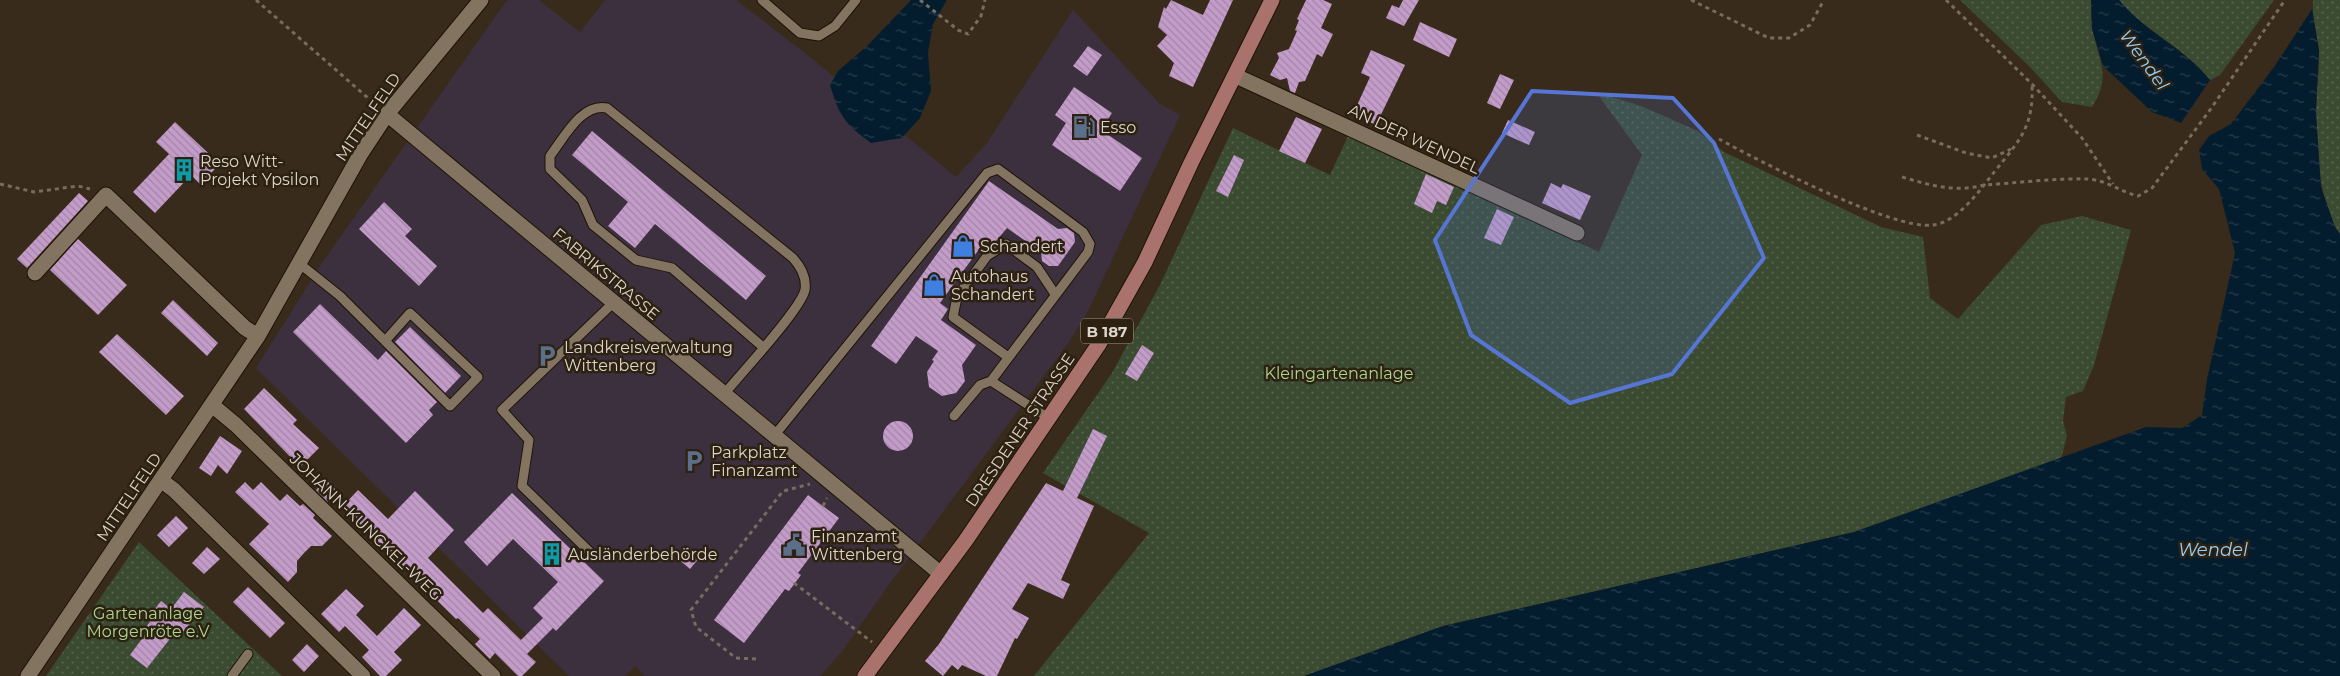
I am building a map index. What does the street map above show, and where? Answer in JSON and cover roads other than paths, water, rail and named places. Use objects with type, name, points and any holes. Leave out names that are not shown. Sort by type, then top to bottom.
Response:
[{"type":"main road","name":"DRESDENER STRASSE","points":[[865,676],[941,574],[1050,419],[1094,352],[1130,290],[1190,163],[1236,76],[1272,0]]},
{"type":"street","name":"MITTELFELD","points":[[28,676],[162,481],[258,336],[360,155],[387,114],[480,0]]},
{"type":"street","name":"AN DER WENDEL","points":[[1236,76],[1577,233]]},
{"type":"street","name":"FABRIKSTRASSE","points":[[387,114],[941,574]]},
{"type":"street","points":[[35,273],[106,195],[246,328],[258,336]]},
{"type":"street","name":"JOHANN-KUNCKEL-WEG","points":[[212,405],[236,426],[493,676]]},
{"type":"street","points":[[162,481],[174,490],[363,676]]},
{"type":"lane","points":[[762,0],[800,33],[819,36],[835,26],[856,0]]},
{"type":"lane","points":[[724,394],[793,311],[805,290],[805,279],[801,268],[794,258],[608,108],[593,108],[585,113],[550,156],[550,169],[582,200],[593,225],[636,260],[672,268],[763,347]]},
{"type":"lane","points":[[774,436],[986,173],[998,169],[1083,232],[1090,244],[1088,252],[991,382],[980,385],[954,416]]},
{"type":"lane","points":[[1008,357],[953,317],[957,297],[987,256],[1006,244],[1037,268],[1055,294]]},
{"type":"lane","points":[[300,264],[340,296],[384,341],[450,406],[478,377],[410,313],[384,341]]},
{"type":"lane","points":[[595,557],[522,486],[529,440],[502,410],[613,303]]},
{"type":"lane","points":[[991,382],[1050,419]]},
{"type":"lane","points":[[232,676],[248,654]]},
{"type":"water","points":[[911,0],[947,0],[933,24],[928,53],[931,91],[920,118],[902,138],[871,143],[844,118],[830,85],[838,71],[867,46]]},
{"type":"water","points":[[2091,0],[2119,0],[2141,22],[2189,58],[2210,80],[2181,123],[2152,112],[2103,66],[2092,29]]},
{"type":"water","name":"Wendel","points":[[2312,9],[2319,50],[2316,112],[2321,187],[2335,227],[2340,234],[2340,676],[1304,676],[1443,626],[1854,532],[2146,427],[2182,428],[2202,415],[2207,379],[2235,253],[2219,189],[2202,169],[2199,150],[2209,136],[2231,124],[2274,67]]},
{"type":"place","name":"Esso","points":[[1084,127]]},
{"type":"place","name":"Reso Witt- Projekt Ypsilon","points":[[184,170]]},
{"type":"place","name":"Schandert","points":[[963,246]]},
{"type":"place","name":"Autohaus Schandert","points":[[934,285]]},
{"type":"place","name":"Landkreisverwaltung Wittenberg","points":[[547,356]]},
{"type":"place","name":"Parkplatz Finanzamt","points":[[694,461]]},
{"type":"place","name":"Finanzamt Wittenberg","points":[[794,545]]},
{"type":"place","name":"Ausländerbehörde","points":[[552,554]]},
{"type":"park label","name":"Kleingartenanlage","points":[[1339,373]]},
{"type":"park label","name":"Gartenanlage Morgenröte e.V","points":[[148,622]]}]
